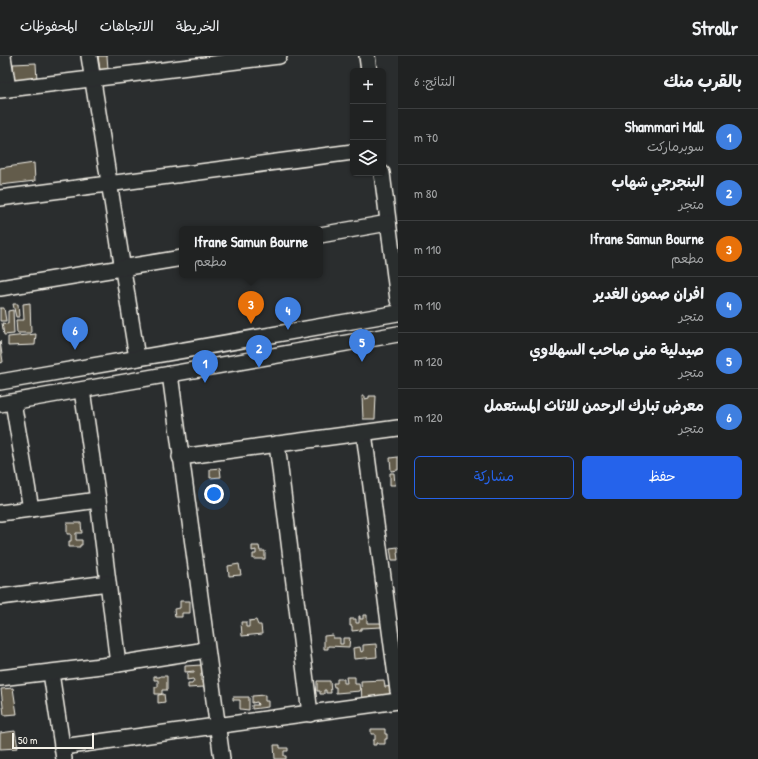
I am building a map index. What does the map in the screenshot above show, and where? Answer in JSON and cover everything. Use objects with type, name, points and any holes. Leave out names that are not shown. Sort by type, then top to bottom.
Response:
[{"type":"street","points":[[3,56],[4,89],[279,56]]},
{"type":"street","points":[[89,56],[137,358]]},
{"type":"street","points":[[367,56],[369,68]]},
{"type":"street","points":[[0,198],[350,152]]},
{"type":"street","points":[[382,176],[398,300]]},
{"type":"street","points":[[323,235],[388,224]]},
{"type":"street","points":[[0,288],[179,258]]},
{"type":"street","points":[[0,382],[398,313]]},
{"type":"street","points":[[31,509],[6,403],[398,334]]},
{"type":"street","points":[[170,374],[206,650],[222,759]]},
{"type":"street","points":[[29,377],[25,381],[24,392],[33,398]]},
{"type":"street","points":[[82,390],[98,500],[118,664]]},
{"type":"street","points":[[180,457],[398,428]]},
{"type":"street","points":[[364,433],[398,691]]},
{"type":"street","points":[[277,444],[310,714]]},
{"type":"street","points":[[0,513],[98,500]]},
{"type":"street","points":[[0,597],[108,583]]},
{"type":"street","points":[[0,678],[118,664],[206,650]]},
{"type":"street","points":[[51,673],[63,753],[217,727],[398,701]]},
{"type":"building","points":[[98,56],[107,56],[108,69],[100,70]]},
{"type":"building","points":[[36,63],[37,81],[14,82],[13,64]]},
{"type":"building","points":[[34,163],[35,181],[0,185],[0,168]]},
{"type":"building","points":[[30,303],[31,333],[17,333],[16,320],[24,320],[23,304]]},
{"type":"building","points":[[13,304],[18,304],[19,317],[16,317]]},
{"type":"building","points":[[0,308],[4,308],[6,321],[0,321]]},
{"type":"building","points":[[13,310],[14,334],[4,335],[2,323],[8,324],[8,311]]},
{"type":"building","points":[[36,334],[35,345],[8,346],[8,337]]},
{"type":"building","points":[[0,341],[3,362],[0,363]]},
{"type":"building","points":[[362,396],[365,396],[365,399],[369,398],[369,396],[376,396],[375,419],[363,419]]},
{"type":"building","points":[[398,457],[398,470],[391,471],[390,458]]},
{"type":"building","points":[[220,468],[221,477],[210,478],[210,469]]},
{"type":"building","points":[[390,473],[394,473],[395,485],[390,485]]},
{"type":"building","points":[[67,523],[81,523],[82,533],[76,533],[76,540],[82,540],[82,545],[80,545],[80,547],[69,547],[71,534],[67,534]]},
{"type":"building","points":[[252,546],[259,546],[260,551],[265,551],[265,559],[253,559],[253,554],[256,554],[256,550],[252,551]]},
{"type":"building","points":[[398,547],[398,560],[392,560],[390,548]]},
{"type":"building","points":[[239,564],[241,575],[229,576],[228,566]]},
{"type":"building","points":[[180,601],[190,601],[190,613],[182,613],[182,617],[175,617],[174,609],[180,608]]},
{"type":"building","points":[[363,615],[367,615],[367,623],[382,623],[382,627],[361,628],[361,630],[352,631],[350,619],[356,619],[356,623],[359,623],[359,616],[360,619],[363,619]]},
{"type":"building","points":[[256,620],[258,625],[261,625],[262,634],[242,636],[241,622],[246,622],[246,627],[249,627],[249,621]]},
{"type":"building","points":[[333,635],[333,638],[340,638],[340,644],[343,644],[343,638],[350,638],[349,647],[328,646],[328,649],[324,649],[324,636]]},
{"type":"building","points":[[376,644],[377,657],[354,659],[353,648],[360,647],[361,652],[363,651],[363,645]]},
{"type":"building","points":[[202,665],[203,673],[201,673],[201,681],[203,681],[204,687],[188,688],[188,684],[192,684],[194,681],[193,679],[187,680],[187,673],[194,673],[194,671],[185,672],[185,666]]},
{"type":"building","points":[[154,676],[167,676],[167,690],[162,690],[162,694],[155,694],[155,687],[158,687],[158,680],[154,680]]},
{"type":"building","points":[[346,677],[355,677],[355,684],[359,684],[360,691],[336,693],[336,687],[334,687],[333,683],[337,683],[337,679],[344,679],[344,683],[347,683]]},
{"type":"building","points":[[384,680],[385,687],[393,686],[393,694],[384,695],[385,702],[362,703],[361,681]]},
{"type":"building","points":[[317,681],[330,681],[331,693],[326,693],[326,690],[324,690],[324,694],[320,694],[320,691],[317,691]]},
{"type":"building","points":[[13,688],[17,714],[4,715],[1,689]]},
{"type":"building","points":[[164,694],[165,702],[158,703],[158,695]]},
{"type":"building","points":[[265,695],[265,701],[268,701],[268,707],[252,709],[252,705],[258,705],[257,702],[252,703],[252,696]]},
{"type":"building","points":[[233,697],[249,697],[249,710],[240,709],[240,700],[233,700]]},
{"type":"building","points":[[371,729],[385,729],[387,739],[385,739],[385,744],[376,743],[376,745],[373,745],[375,734],[371,734]]},
{"type":"building","points":[[15,731],[18,748],[0,749],[0,733]]},
{"type":"building","points":[[274,745],[280,745],[280,748],[288,748],[288,751],[284,751],[284,756],[286,756],[286,759],[275,759]]},
{"type":"place","name":"Ifrane Samun Bourne","points":[[251,324]]},
{"type":"place","name":"افران صمون الغدير","points":[[288,330]]},
{"type":"place","name":"معرض تبارك الرحمن للاثاث المستعمل","points":[[75,350]]},
{"type":"place","name":"صيدلية منى صاحب السهلاوي","points":[[362,362]]},
{"type":"place","name":"البنجرجي شهاب","points":[[259,368]]},
{"type":"place","name":"Shammari Mall","points":[[205,383]]}]
